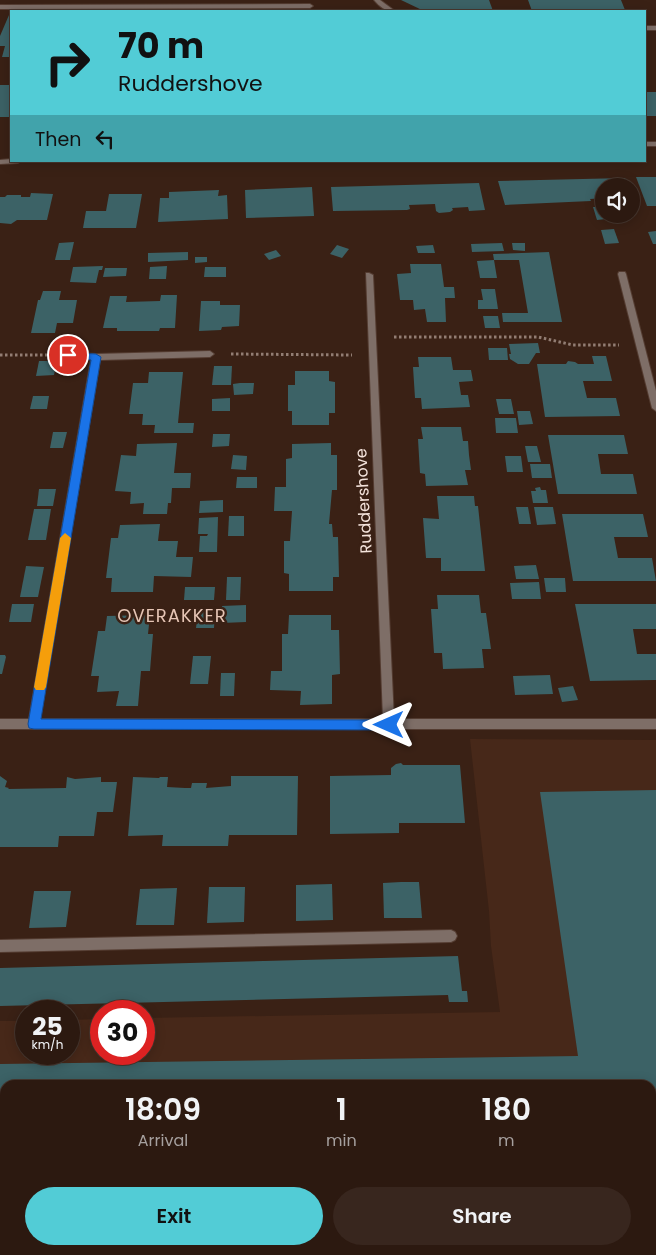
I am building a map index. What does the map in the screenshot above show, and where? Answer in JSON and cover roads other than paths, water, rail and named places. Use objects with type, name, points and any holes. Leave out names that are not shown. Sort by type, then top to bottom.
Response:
[{"type":"street","points":[[377,0],[390,10]]},
{"type":"street","points":[[0,7],[310,6]]},
{"type":"street","points":[[622,274],[656,408]]},
{"type":"street","name":"Ruddershove","points":[[369,275],[389,725]]},
{"type":"street","points":[[68,355],[96,357],[210,354]]},
{"type":"street","points":[[34,724],[96,357]]},
{"type":"street","points":[[0,724],[656,724]]},
{"type":"street","points":[[0,946],[451,936]]},
{"type":"district","name":"OVERAKKER","points":[[172,616]]}]
